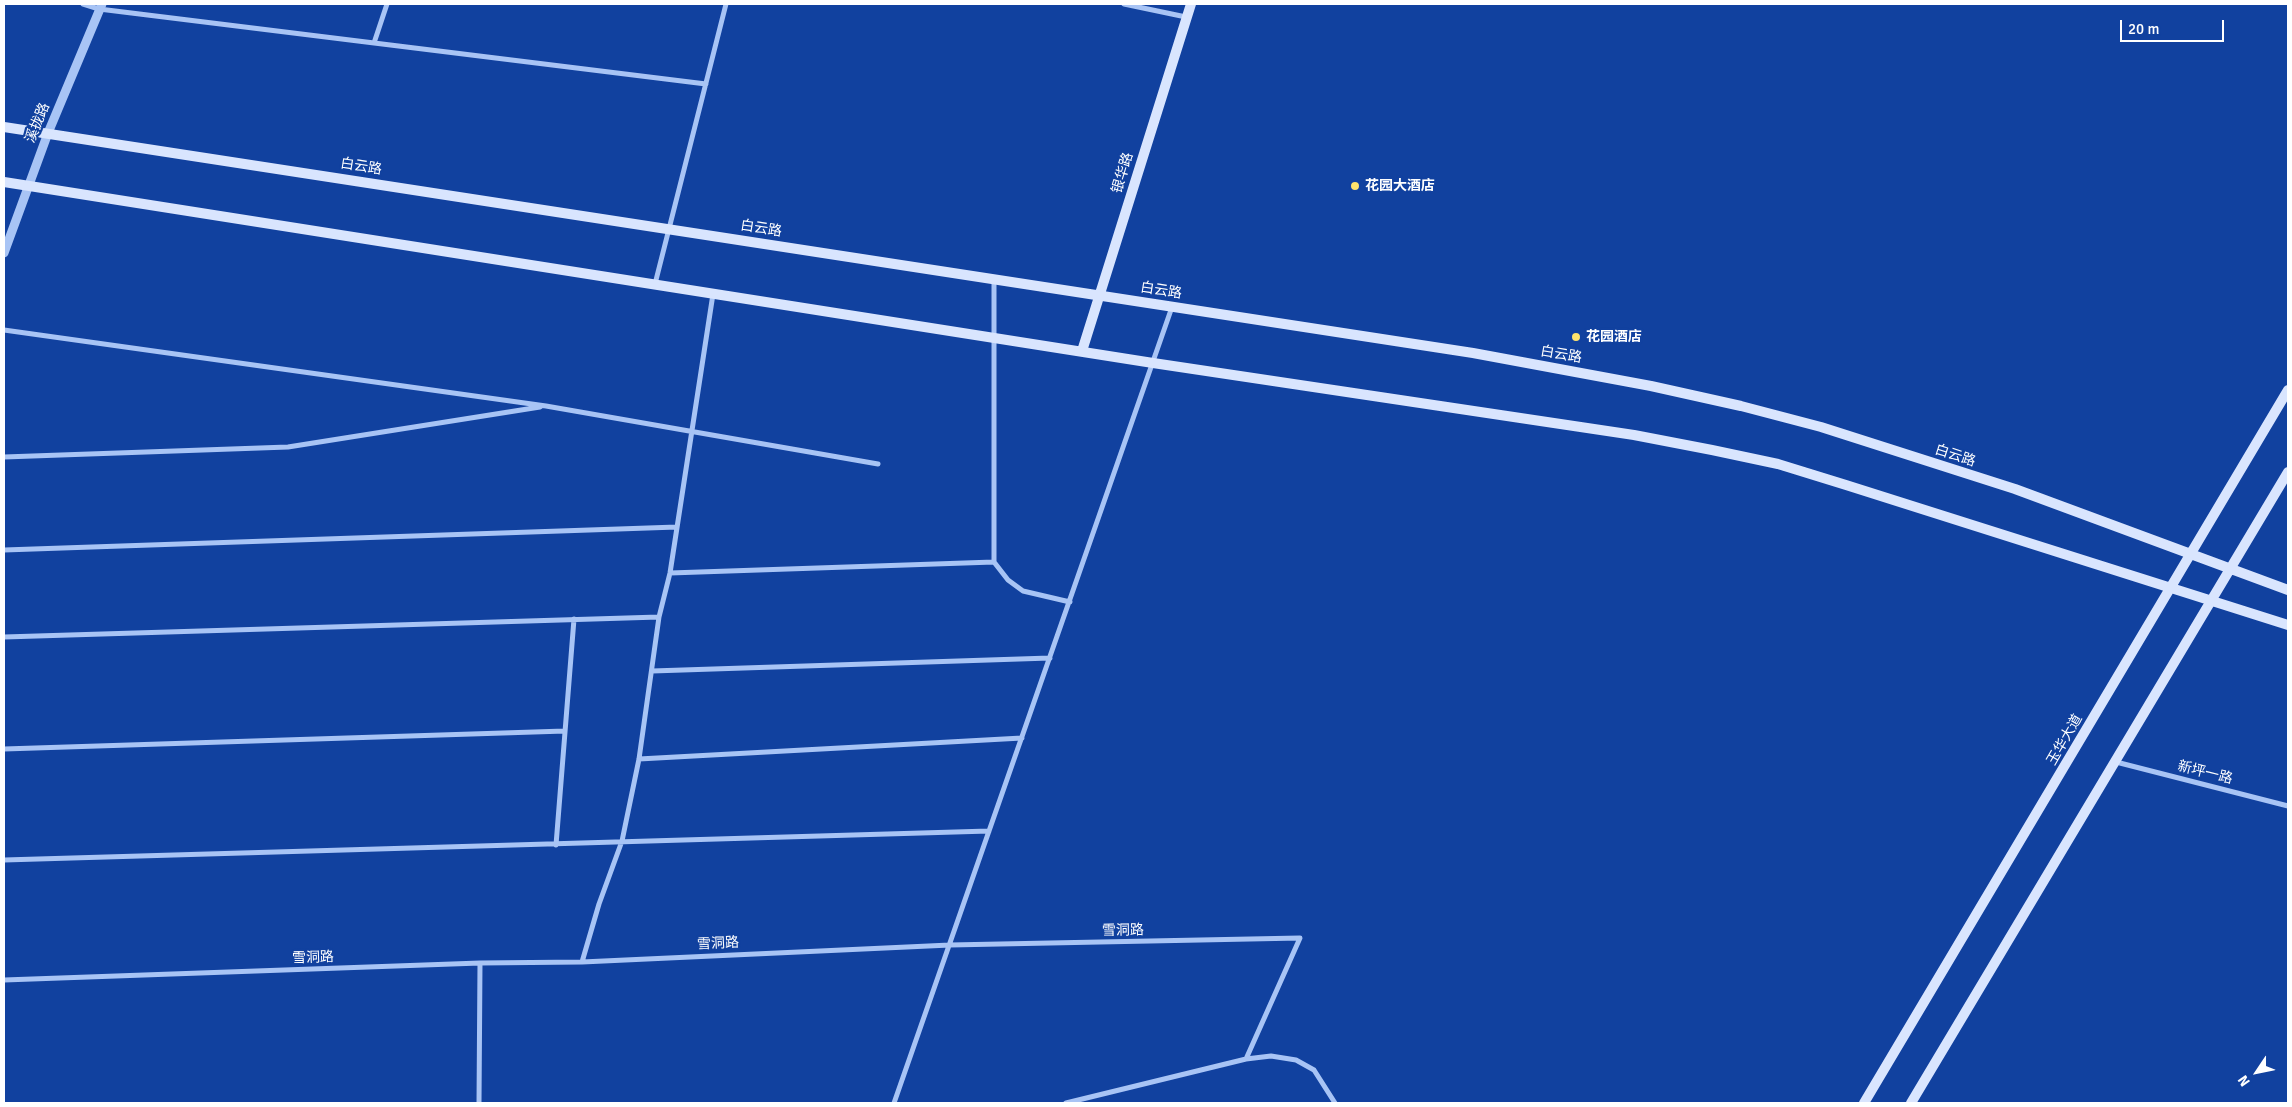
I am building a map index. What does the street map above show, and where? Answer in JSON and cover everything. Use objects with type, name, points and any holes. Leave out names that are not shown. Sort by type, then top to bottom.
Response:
[{"type":"main road","name":"银华路","points":[[1082,351],[1191,4]]},
{"type":"main road","name":"白云路","points":[[4,127],[1473,353],[1651,386],[1741,406],[1821,427],[2015,489],[2288,590]]},
{"type":"main road","points":[[4,182],[1152,363],[1634,435],[1778,464],[2288,625]]},
{"type":"main road","name":"玉华大道","points":[[1864,1103],[2288,390]]},
{"type":"main road","points":[[1911,1103],[2288,472]]},
{"type":"street","points":[[83,4],[374,43],[706,84]]},
{"type":"street","points":[[374,43],[387,4]]},
{"type":"street","points":[[655,284],[726,4]]},
{"type":"street","points":[[1124,4],[1186,17]]},
{"type":"street","name":"溪拢路","points":[[4,253],[48,133],[101,6]]},
{"type":"street","points":[[994,279],[994,562],[1008,580],[1023,591],[1070,602]]},
{"type":"street","points":[[582,962],[599,904],[622,841],[639,759],[660,617],[670,573],[714,294]]},
{"type":"street","points":[[894,1103],[1172,307]]},
{"type":"street","points":[[4,330],[546,406],[878,464]]},
{"type":"street","points":[[4,457],[288,447],[546,406]]},
{"type":"street","points":[[4,550],[677,527]]},
{"type":"street","points":[[670,573],[994,562]]},
{"type":"street","points":[[4,636],[660,617]]},
{"type":"street","points":[[556,845],[574,619]]},
{"type":"street","points":[[652,671],[1050,658]]},
{"type":"street","points":[[4,749],[565,731]]},
{"type":"street","points":[[639,759],[1022,738]]},
{"type":"street","name":"新坪一路","points":[[2116,762],[2288,806]]},
{"type":"street","points":[[4,860],[990,831]]},
{"type":"street","name":"雪洞路","points":[[4,980],[480,963],[582,962],[950,945],[1300,938],[1246,1059]]},
{"type":"street","points":[[479,1103],[480,963]]},
{"type":"street","points":[[1066,1103],[1246,1059],[1271,1056],[1296,1060],[1314,1070],[1335,1103]]},
{"type":"place","name":"花园大酒店","points":[[1355,186]]},
{"type":"place","name":"花园酒店","points":[[1576,337]]}]
